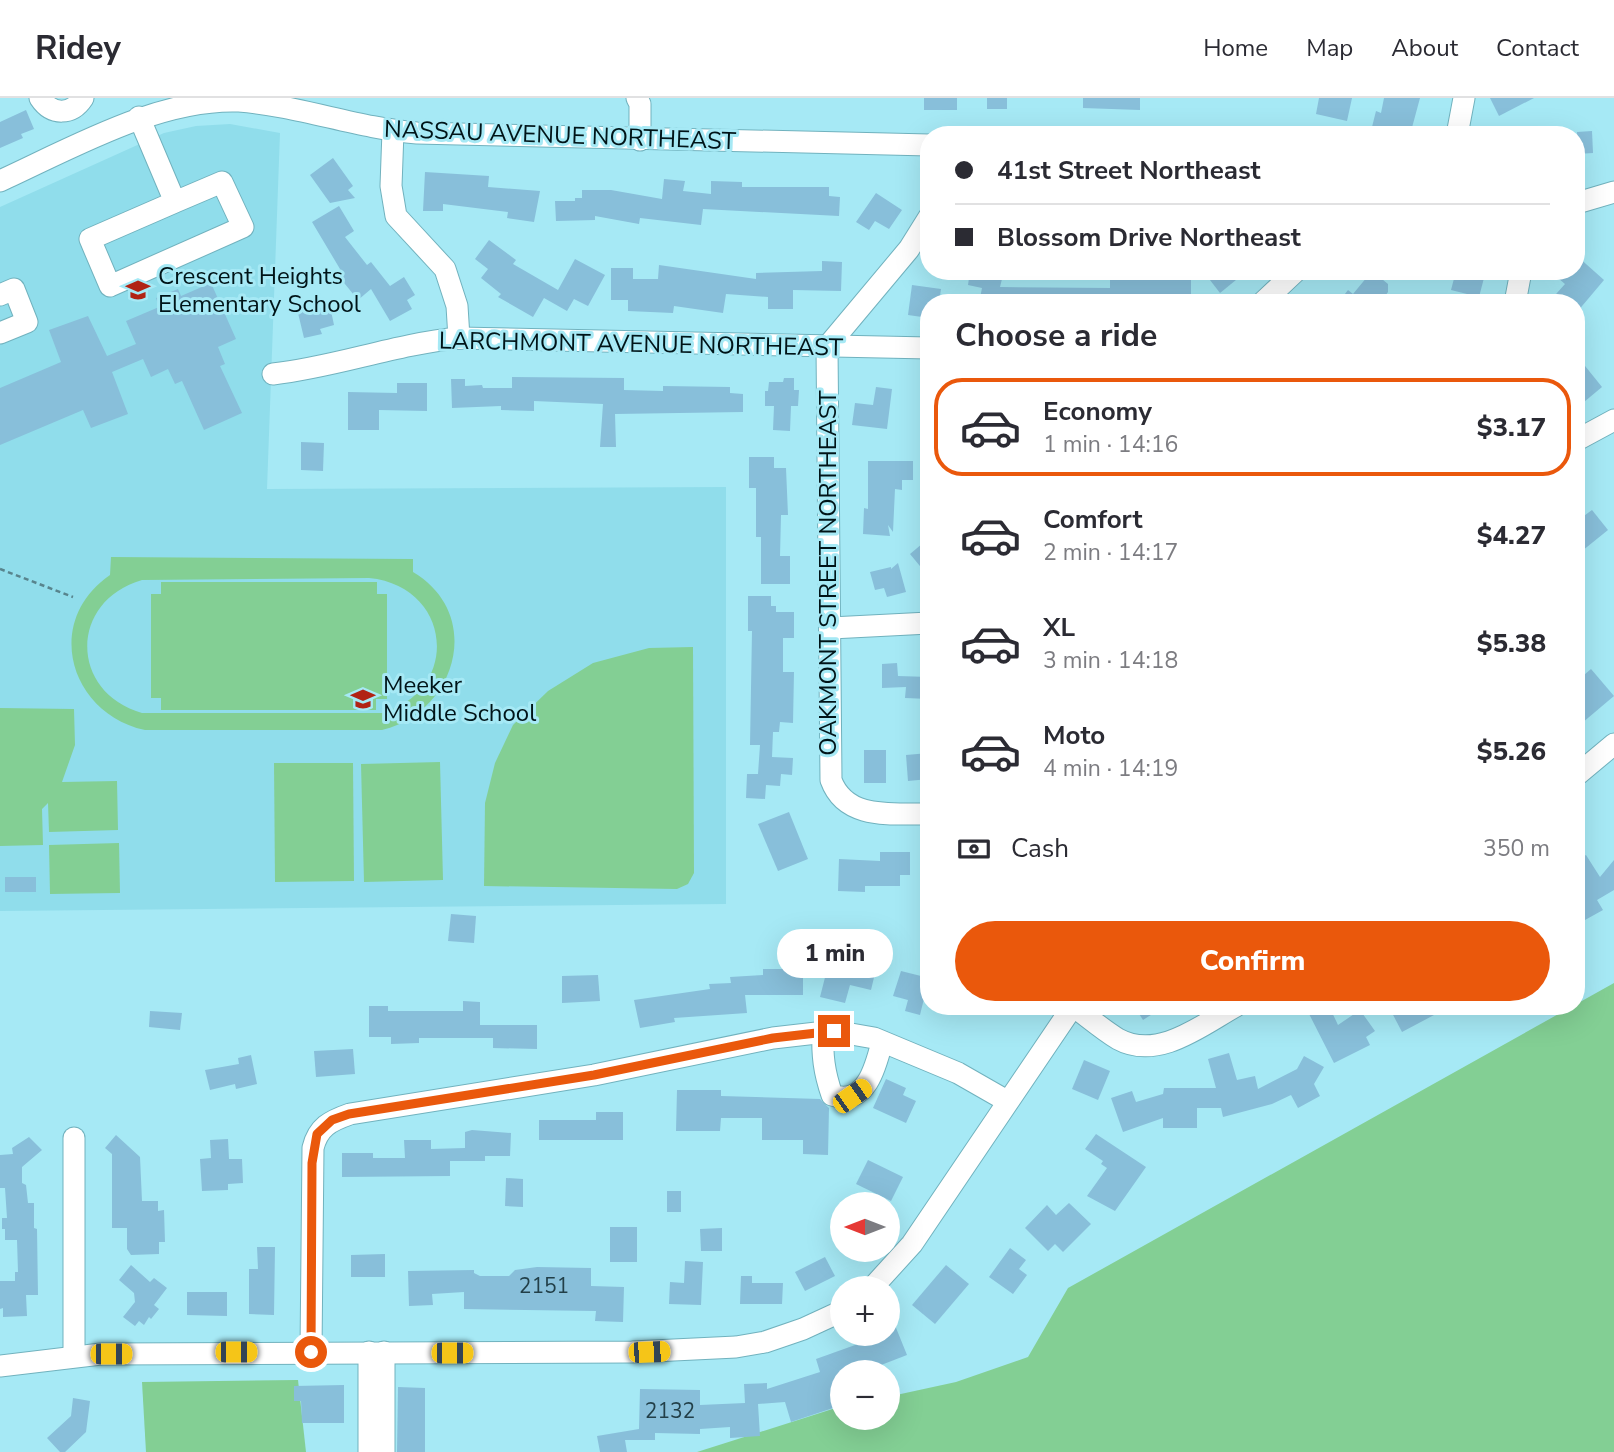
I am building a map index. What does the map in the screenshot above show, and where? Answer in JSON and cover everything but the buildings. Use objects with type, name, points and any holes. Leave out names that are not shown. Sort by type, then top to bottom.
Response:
[{"type":"street","points":[[40,98],[51,109],[78,104],[89,141]]},
{"type":"street","points":[[636,98],[640,104],[640,140]]},
{"type":"street","points":[[1459,126],[1464,98]]},
{"type":"street","name":"NASSAU AVENUE NORTHEAST","points":[[0,181],[139,117],[205,100],[267,105],[393,131],[640,140],[920,145]]},
{"type":"street","points":[[139,117],[175,202]]},
{"type":"street","points":[[393,131],[391,186],[396,216],[445,270],[457,306],[459,338]]},
{"type":"street","points":[[222,182],[243,227],[110,286],[90,239],[175,202],[222,182]]},
{"type":"street","points":[[1585,201],[1614,192]]},
{"type":"street","points":[[827,347],[909,249],[920,231]]},
{"type":"street","points":[[1272,294],[1286,280]]},
{"type":"street","points":[[0,295],[14,289],[27,322],[0,333]]},
{"type":"street","name":"LARCHMONT AVENUE NORTHEAST","points":[[272,374],[306,370],[403,345],[459,338],[920,348]]},
{"type":"street","name":"OAKMONT STREET NORTHEAST","points":[[827,347],[830,767],[838,795],[846,803],[863,811],[920,814]]},
{"type":"street","points":[[1585,436],[1614,420]]},
{"type":"street","points":[[831,628],[920,623]]},
{"type":"street","points":[[1585,770],[1611,755]]},
{"type":"street","points":[[884,1276],[912,1244],[1067,1015]]},
{"type":"street","points":[[1086,1015],[1119,1039],[1152,1046],[1162,1045],[1183,1036],[1220,1015]]},
{"type":"street","points":[[311,1352],[312,1163],[317,1134],[324,1126],[349,1114],[594,1075],[773,1038],[823,1031],[857,1033],[883,1042],[958,1073],[1007,1101]]},
{"type":"street","points":[[823,1031],[823,1069],[832,1095],[839,1097],[852,1096],[866,1086],[883,1042]]},
{"type":"street","points":[[74,1139],[74,1355]]},
{"type":"street","points":[[0,1366],[74,1355],[632,1352],[736,1347],[790,1334],[830,1316]]},
{"type":"street","points":[[369,1452],[376,1352]]},
{"type":"street","points":[[376,1352],[384,1452]]},
{"type":"path","points":[[0,569],[73,597]]},
{"type":"shaded area","name":"Meeker Middle School","points":[[230,124],[280,133],[267,489],[726,487],[726,904],[0,911],[0,207],[164,133],[196,126]]},
{"type":"green space","points":[[111,557],[413,559],[413,572],[435,590],[449,612],[454,636],[452,660],[443,683],[428,704],[408,720],[382,730],[145,730],[119,720],[98,705],[83,686],[74,663],[72,640],[77,616],[89,594],[110,575]],"holes":[[[369,578],[397,585],[417,599],[431,618],[437,640],[435,662],[425,683],[408,701],[382,713],[142,713],[118,702],[101,686],[91,667],[87,646],[91,626],[101,607],[118,591],[142,580]]]},
{"type":"green space","points":[[161,582],[377,582],[377,594],[387,594],[387,699],[376,699],[376,710],[161,710],[161,698],[151,698],[151,594],[161,594]]},
{"type":"green space","points":[[693,647],[694,873],[688,884],[677,889],[484,886],[485,803],[495,763],[513,725],[548,691],[593,663],[649,648]]},
{"type":"green space","points":[[0,708],[74,709],[75,745],[62,782],[117,781],[118,830],[49,832],[48,803],[42,809],[43,845],[0,846]]},
{"type":"green space","points":[[440,762],[443,880],[364,882],[361,764]]},
{"type":"green space","points":[[274,763],[353,763],[354,881],[275,882]]},
{"type":"green space","points":[[119,843],[120,893],[50,894],[49,845]]},
{"type":"green space","points":[[1614,983],[1614,1452],[697,1452],[830,1410],[830,1430],[900,1430],[900,1394],[956,1382],[1028,1357],[1068,1288],[1557,1015],[1585,1015],[1585,999]]},
{"type":"green space","points":[[298,1380],[306,1452],[146,1452],[142,1382]]},
{"type":"place","name":"Crescent Heights Elementary School","points":[[138,290]]},
{"type":"place","name":"Meeker Middle School","points":[[363,699]]},
{"type":"route","points":[[311,1352],[313,1148],[317,1134],[332,1120],[375,1109],[594,1075],[773,1038],[834,1031]]}]
